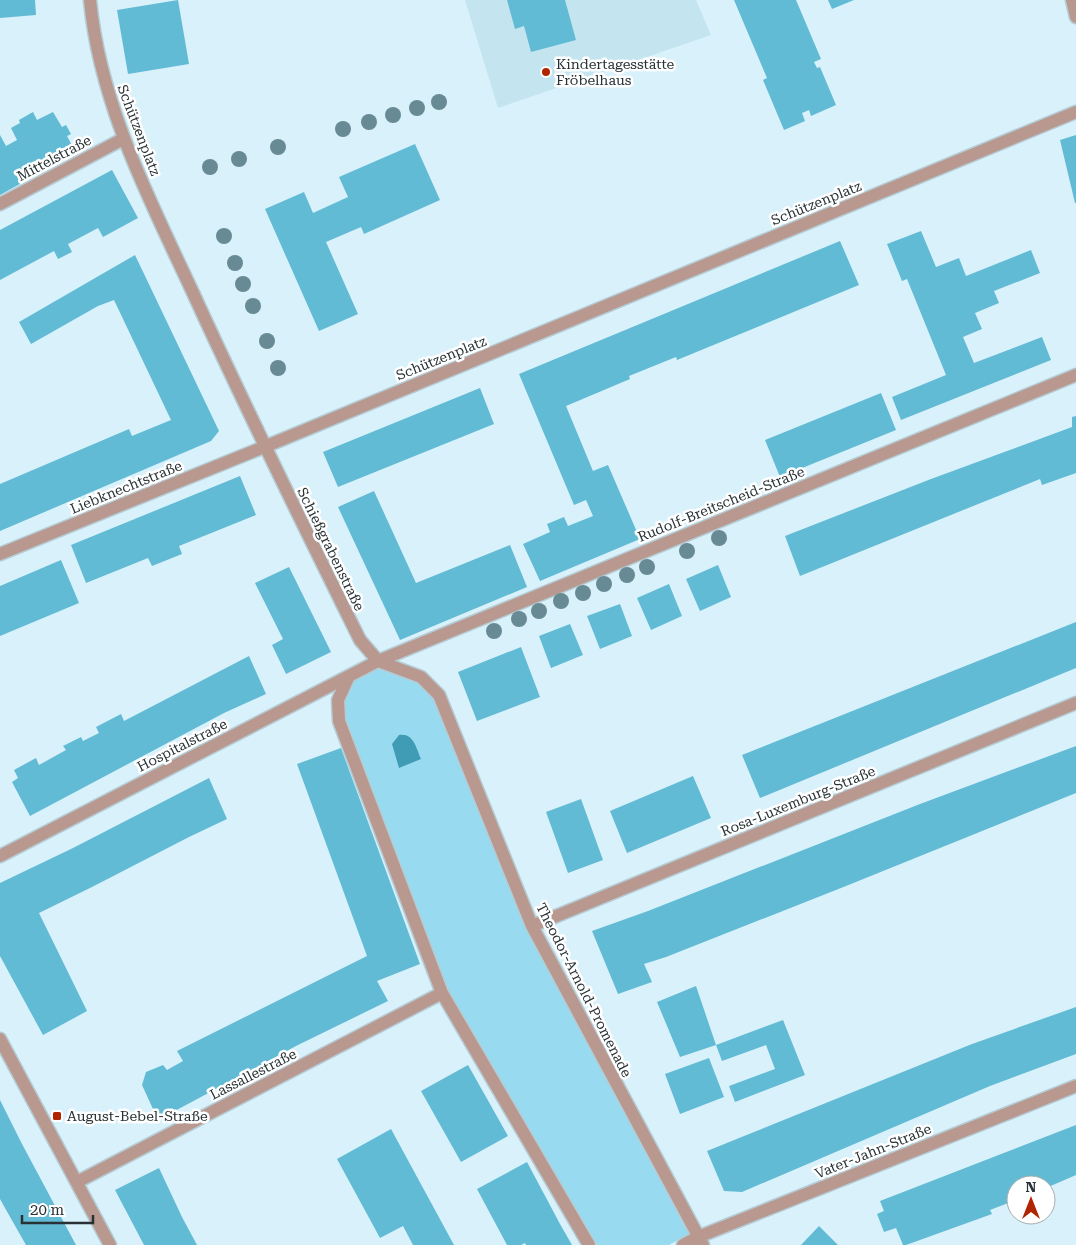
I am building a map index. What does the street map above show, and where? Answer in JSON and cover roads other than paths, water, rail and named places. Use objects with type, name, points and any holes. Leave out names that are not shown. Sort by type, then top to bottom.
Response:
[{"type":"street","name":"Schützenplatz","points":[[90,0],[105,83],[123,139],[264,447],[1076,112]]},
{"type":"street","points":[[1072,0],[1076,17]]},
{"type":"street","name":"Mittelstraße","points":[[0,204],[123,139]]},
{"type":"street","name":"Rudolf-Breitscheid-Straße","points":[[378,661],[1076,375]]},
{"type":"street","name":"Liebknechtstraße","points":[[0,554],[264,447]]},
{"type":"street","name":"Schießgrabenstraße","points":[[264,447],[360,640],[378,661]]},
{"type":"street","name":"Hospitalstraße","points":[[0,856],[378,661]]},
{"type":"street","name":"Theodor-Arnold-Promenade","points":[[378,661],[421,677],[439,695],[532,926],[700,1241]]},
{"type":"street","points":[[349,676],[338,700],[339,721],[442,993],[589,1245]]},
{"type":"street","name":"Rosa-Luxemburg-Straße","points":[[532,926],[1076,703]]},
{"type":"street","name":"Lassallestraße","points":[[77,1182],[442,993]]},
{"type":"street","points":[[0,1039],[110,1245]]},
{"type":"street","name":"Vater-Jahn-Straße","points":[[683,1245],[700,1241],[1076,1086]]},
{"type":"place","name":"Kindertagesstätte Fröbelhaus","points":[[546,72]]},
{"type":"place","name":"August-Bebel-Straße","points":[[57,1116]]}]
